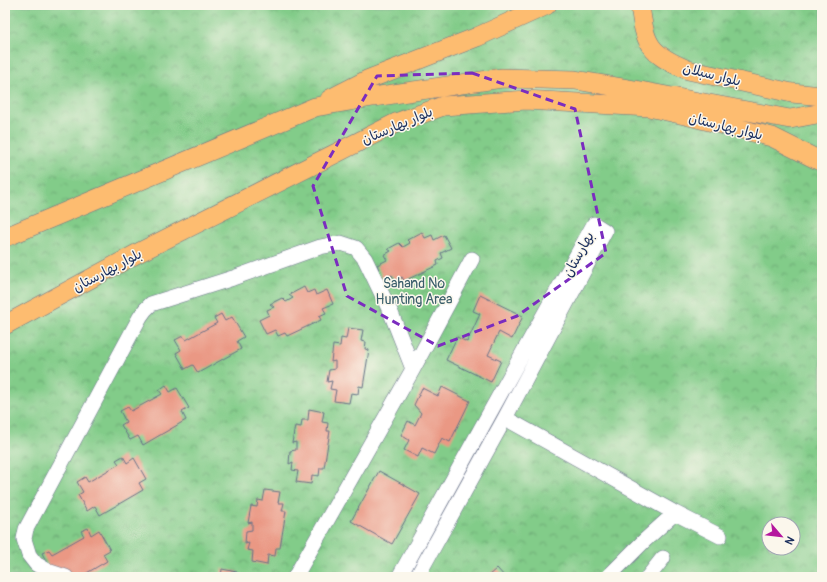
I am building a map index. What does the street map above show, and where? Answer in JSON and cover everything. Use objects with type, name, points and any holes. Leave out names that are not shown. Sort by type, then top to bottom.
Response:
[{"type":"main road","points":[[314,107],[368,79],[477,37],[547,5]]},
{"type":"main road","name":"بلوار سبلان","points":[[640,5],[643,26],[647,39],[652,48],[660,56],[673,64],[688,70],[792,93],[822,96]]},
{"type":"main road","name":"بلوار بهارستان","points":[[5,237],[314,107],[373,97],[502,78],[575,80],[790,118],[822,113]]},
{"type":"main road","name":"بلوار بهارستان","points":[[5,325],[138,253],[396,123],[443,106],[526,100],[649,107],[772,138],[822,162]]},
{"type":"street","name":"بهارستان","points":[[399,577],[594,224],[605,231],[505,418],[417,577]]},
{"type":"street","points":[[66,577],[48,571],[36,564],[29,555],[24,539],[26,529],[140,317],[151,304],[233,278],[320,247],[341,243],[356,248],[365,259],[391,313],[413,369]]},
{"type":"street","points":[[295,577],[413,369],[472,259]]},
{"type":"street","points":[[505,418],[675,513],[720,536]]},
{"type":"street","points":[[608,577],[675,513]]},
{"type":"street","points":[[648,577],[663,558]]},
{"type":"highlighted area","points":[[472,73],[575,109],[606,253],[517,316],[438,346],[347,296],[313,186],[377,76]]},
{"type":"green space","name":"Sahand No Hunting Area","points":[[5,5],[822,5],[822,577],[5,577]]},
{"type":"building","points":[[422,232],[425,238],[432,235],[434,240],[444,235],[451,248],[441,253],[443,258],[437,261],[438,265],[404,281],[402,277],[395,281],[392,275],[383,279],[377,265],[387,260],[384,255],[391,251],[388,249],[399,243],[403,247],[410,243],[407,240]]},
{"type":"building","points":[[304,287],[307,293],[314,290],[316,295],[327,290],[333,304],[323,308],[326,313],[319,316],[321,320],[287,336],[285,333],[278,336],[275,330],[266,334],[259,320],[269,315],[267,310],[274,307],[270,304],[282,298],[286,302],[293,298],[289,295]]},
{"type":"building","points":[[480,295],[523,316],[512,339],[499,332],[488,355],[501,361],[491,382],[446,360],[457,337],[467,342],[480,314],[473,311]]},
{"type":"building","points":[[221,314],[225,321],[232,317],[244,337],[237,341],[241,349],[198,373],[193,365],[185,369],[176,353],[181,350],[175,340],[183,336],[186,340],[217,323],[214,318]]},
{"type":"building","points":[[348,328],[363,330],[361,341],[366,342],[365,349],[369,350],[363,387],[359,386],[358,394],[351,393],[349,403],[334,401],[336,390],[330,389],[332,381],[327,382],[329,370],[335,369],[335,361],[331,362],[333,345],[340,346],[341,338],[346,339]]},
{"type":"building","points":[[166,385],[170,392],[177,388],[189,408],[182,412],[186,420],[143,445],[138,436],[130,440],[121,425],[126,422],[120,411],[128,407],[131,411],[162,394],[159,390]]},
{"type":"building","points":[[442,387],[470,401],[450,442],[442,438],[434,454],[422,448],[418,457],[404,450],[409,440],[401,435],[408,421],[415,425],[421,413],[414,405],[422,388],[438,396]]},
{"type":"building","points":[[309,409],[324,412],[322,422],[328,423],[327,431],[330,431],[324,468],[320,468],[319,476],[312,475],[311,484],[296,482],[298,471],[292,470],[293,462],[289,464],[290,451],[296,450],[296,442],[292,443],[295,426],[301,427],[302,420],[308,420]]},
{"type":"building","points":[[123,456],[127,463],[134,458],[146,479],[139,483],[143,490],[100,515],[95,506],[87,511],[78,495],[83,492],[77,482],[85,477],[88,482],[119,464],[116,460]]},
{"type":"building","points":[[379,471],[420,494],[392,544],[351,521]]},
{"type":"building","points":[[265,490],[280,492],[278,503],[284,503],[282,511],[286,511],[280,548],[276,548],[275,556],[268,555],[267,565],[252,562],[253,551],[247,550],[249,543],[245,544],[246,531],[252,530],[252,522],[248,523],[251,506],[257,507],[258,500],[263,501]]},
{"type":"building","points":[[88,528],[91,535],[99,530],[110,550],[103,554],[107,561],[80,577],[47,577],[47,563],[42,553],[49,550],[52,554],[84,536],[81,531]]},
{"type":"building","points":[[497,568],[505,577],[487,577]]},
{"type":"building","points":[[222,569],[237,572],[236,577],[221,577]]}]
